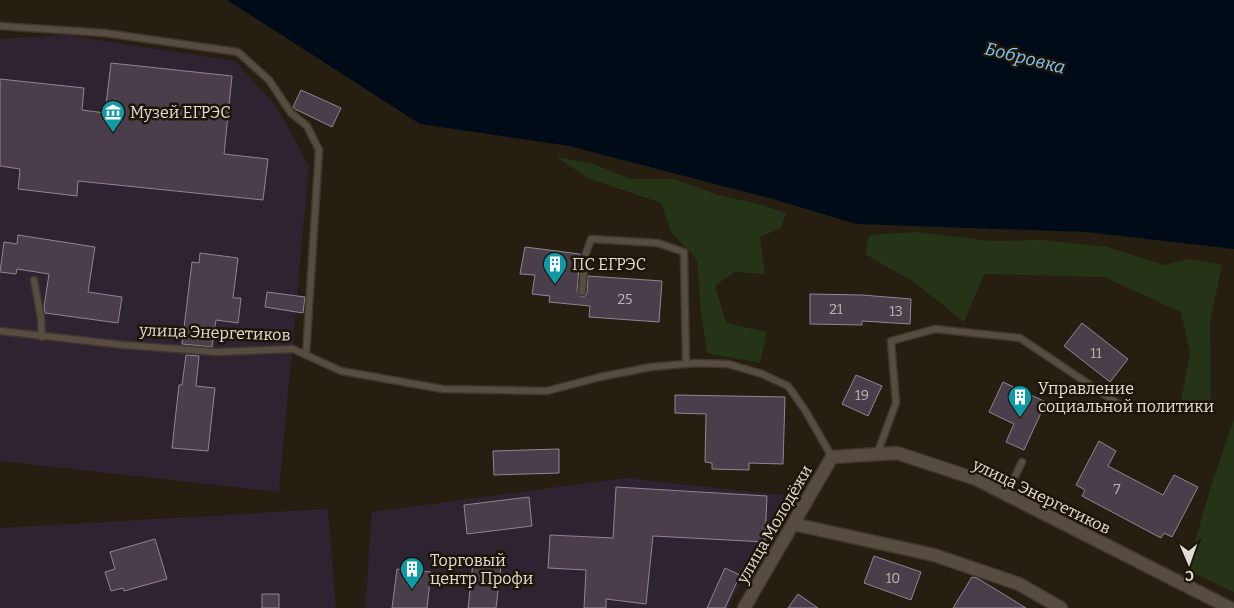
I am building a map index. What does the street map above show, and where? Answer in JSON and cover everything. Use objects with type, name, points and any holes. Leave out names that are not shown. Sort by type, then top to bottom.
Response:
[{"type":"street","name":"улица Энергетиков","points":[[832,457],[897,453],[976,479],[1230,608]]},
{"type":"street","name":"улица Молодёжи","points":[[744,608],[832,457]]},
{"type":"street","points":[[793,524],[934,555],[1019,584],[1062,608]]},
{"type":"lane","points":[[0,26],[105,33],[238,52],[269,80],[290,113],[306,126],[319,150],[306,355]]},
{"type":"lane","points":[[582,292],[585,256],[592,240],[658,243],[684,252],[686,364]]},
{"type":"lane","points":[[34,280],[41,318],[42,337]]},
{"type":"lane","points":[[877,454],[896,403],[891,341],[936,329],[1020,338],[1123,407]]},
{"type":"lane","name":"улица Энергетиков","points":[[0,331],[12,334],[124,346],[218,352],[293,349],[341,371],[443,389],[503,392],[547,391],[600,377],[651,367],[686,364],[728,364],[762,374],[788,386],[805,410],[832,457]]},
{"type":"lane","points":[[1006,494],[1022,462]]},
{"type":"shaded area","points":[[66,35],[235,61],[277,107],[309,166],[279,492],[0,461],[0,39]]},
{"type":"shaded area","points":[[625,478],[798,497],[753,582],[743,578],[728,608],[365,608],[372,512]]},
{"type":"shaded area","points":[[328,509],[336,608],[0,608],[0,528]]},
{"type":"green space","points":[[556,157],[591,163],[630,179],[674,179],[718,195],[751,202],[786,213],[781,228],[760,237],[765,274],[734,272],[715,286],[726,323],[767,332],[760,363],[707,353],[701,312],[697,260],[671,232],[661,203],[588,178]]},
{"type":"green space","points":[[915,232],[992,241],[1042,240],[1107,247],[1164,265],[1189,259],[1222,265],[1210,322],[1211,413],[1181,401],[1190,353],[1181,312],[1104,277],[984,274],[964,322],[915,283],[865,254],[869,235]]},
{"type":"green space","points":[[1234,419],[1234,592],[1187,570],[1211,486]]},
{"type":"water","name":"Бобровка","points":[[227,0],[1234,0],[1234,249],[1086,232],[856,224],[773,199],[569,146],[420,124]]},
{"type":"building","name":"Музей ЕГРЭС","points":[[111,63],[232,76],[224,154],[268,159],[263,200],[78,181],[77,196],[18,189],[20,169],[0,166],[0,79],[84,88],[82,110],[105,113]]},
{"type":"building","points":[[301,90],[341,108],[332,127],[293,107]]},
{"type":"building","points":[[18,235],[95,247],[88,292],[122,297],[118,323],[45,313],[44,307],[49,274],[17,269],[16,274],[0,272],[4,242],[17,244]]},
{"type":"building","points":[[525,247],[580,254],[577,292],[581,297],[587,293],[588,276],[662,281],[659,322],[589,317],[590,306],[549,302],[550,296],[532,294],[535,275],[520,274]]},
{"type":"building","points":[[200,253],[238,258],[233,298],[241,298],[238,323],[216,320],[212,347],[182,344],[192,262],[199,263]]},
{"type":"building","points":[[267,292],[305,297],[303,313],[265,307]]},
{"type":"building","points":[[810,294],[862,295],[911,299],[910,324],[862,321],[862,325],[810,324]]},
{"type":"building","points":[[1082,323],[1128,359],[1110,382],[1064,346]]},
{"type":"building","points":[[186,355],[199,356],[196,386],[215,388],[208,451],[172,448],[179,385],[182,385]]},
{"type":"building","points":[[856,375],[882,386],[868,416],[842,404]]},
{"type":"building","name":"Управление социальной политики","points":[[1003,382],[1046,402],[1024,450],[1006,442],[1014,424],[989,412]]},
{"type":"building","points":[[675,395],[785,397],[783,464],[749,463],[749,470],[712,469],[712,463],[705,462],[706,414],[675,413]]},
{"type":"building","points":[[1099,441],[1116,451],[1108,466],[1163,495],[1174,475],[1198,487],[1172,537],[1164,533],[1161,538],[1082,496],[1085,490],[1076,485]]},
{"type":"building","points":[[559,449],[559,473],[494,475],[493,451]]},
{"type":"building","points":[[616,487],[767,496],[765,542],[653,536],[646,604],[606,599],[606,608],[584,608],[586,570],[548,568],[550,535],[613,538]]},
{"type":"building","points":[[529,497],[532,526],[467,534],[464,505]]},
{"type":"building","points":[[155,539],[167,579],[124,591],[123,588],[111,591],[105,572],[115,569],[110,552]]},
{"type":"building","points":[[874,556],[921,572],[911,600],[864,583]]},
{"type":"building","points":[[473,563],[501,566],[496,608],[468,608]]},
{"type":"building","points":[[725,568],[740,575],[725,608],[707,608]]},
{"type":"building","name":"Торговый центр Профи","points":[[397,569],[431,572],[427,608],[392,608]]},
{"type":"building","points":[[972,577],[977,578],[1026,608],[953,608]]},
{"type":"building","points":[[262,594],[279,594],[279,608],[262,608]]},
{"type":"building","points":[[798,594],[818,608],[788,608]]},
{"type":"place","name":"Музей ЕГРЭС","points":[[113,133]]},
{"type":"place","name":"ПС ЕГРЭС","points":[[555,285]]},
{"type":"place","name":"Управление социальной политики","points":[[1020,418]]},
{"type":"place","name":"Торговый центр Профи","points":[[412,590]]}]
